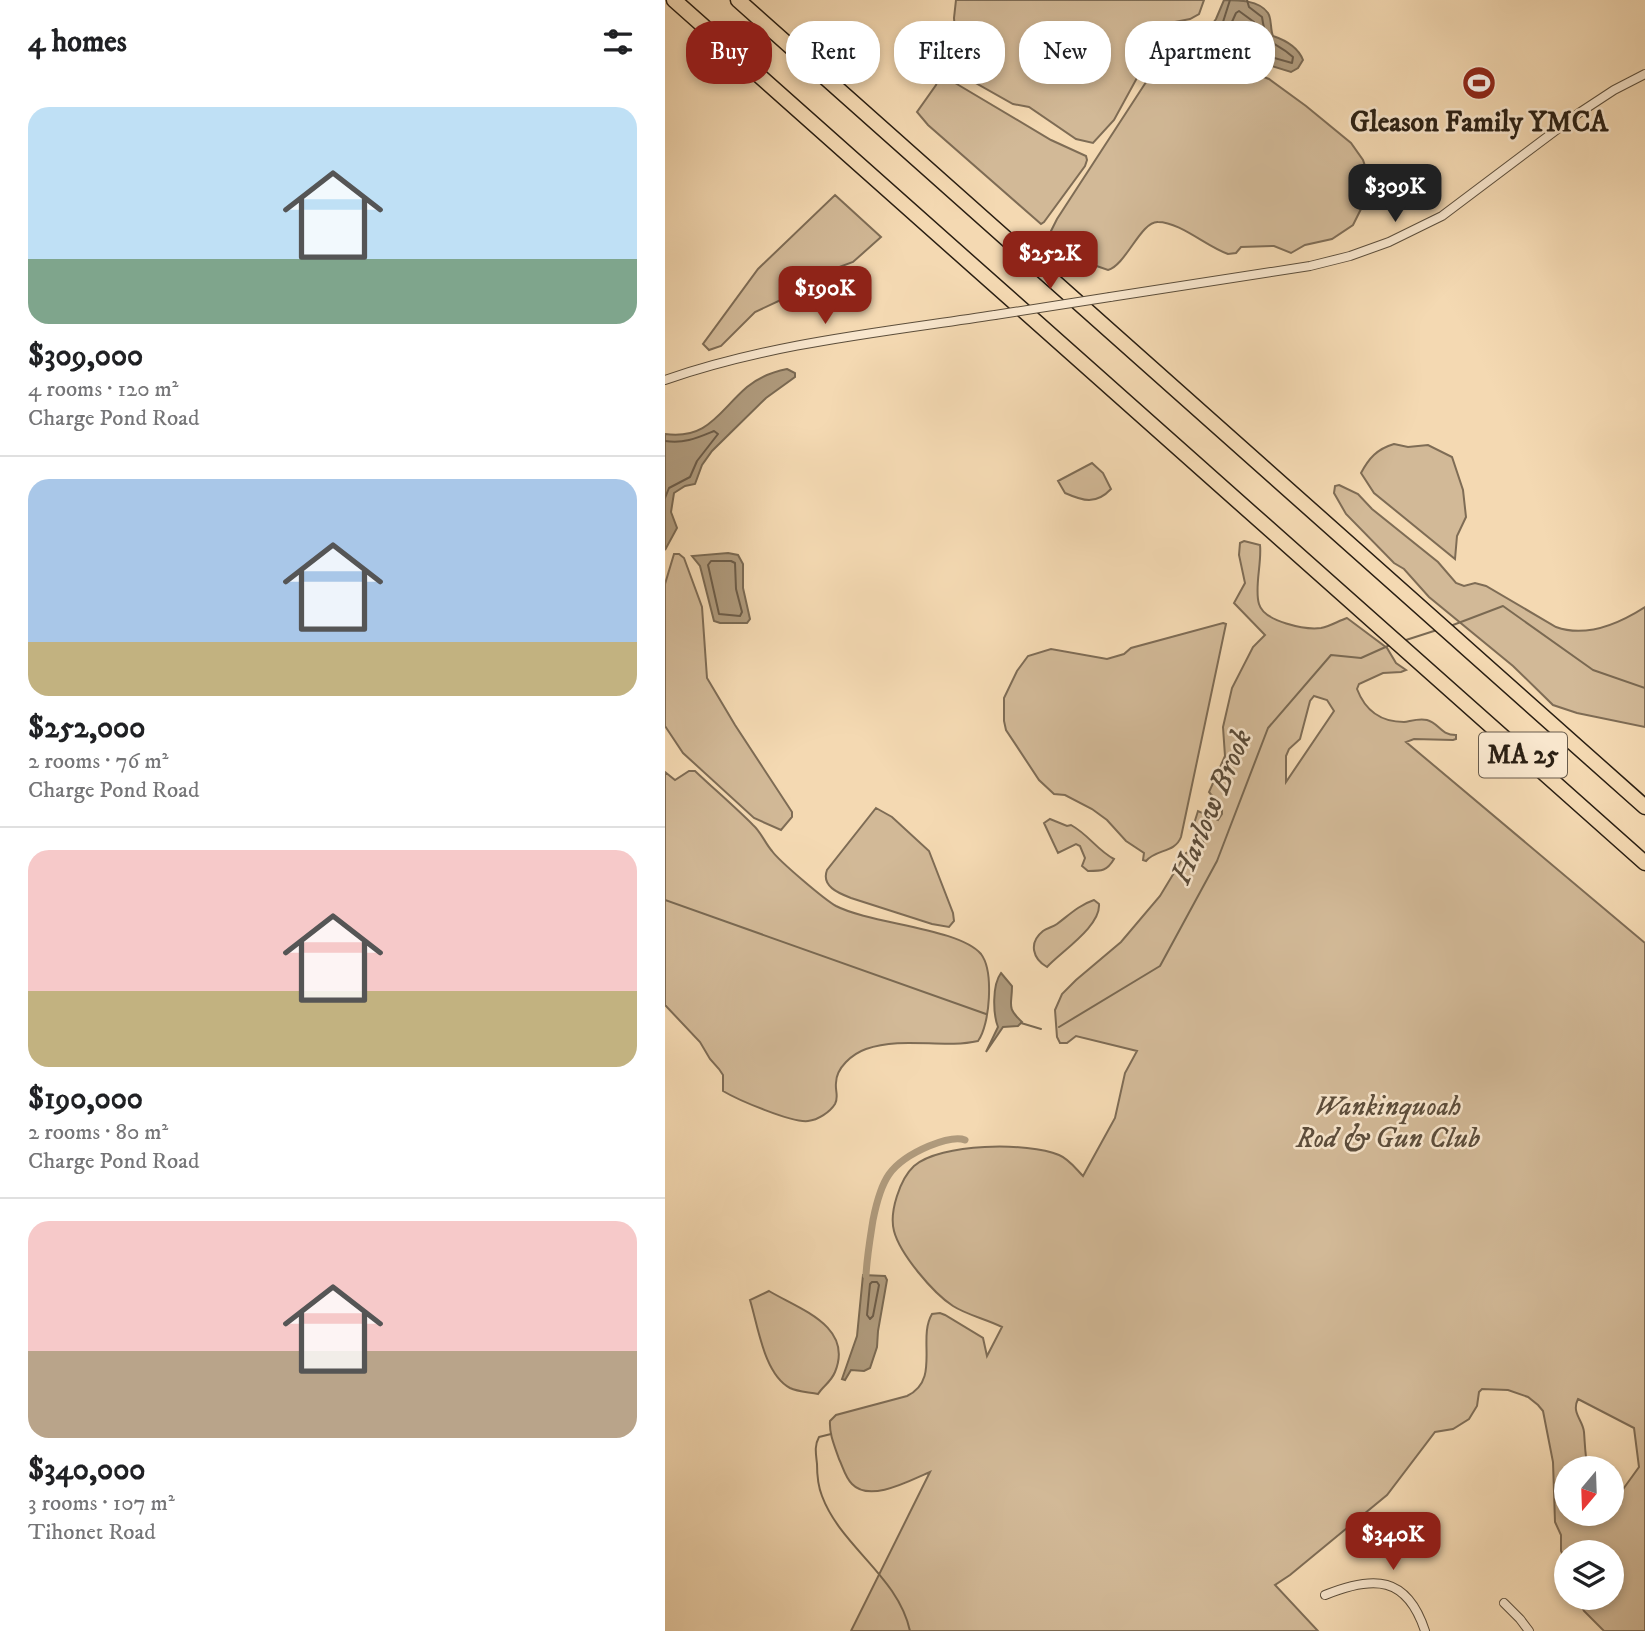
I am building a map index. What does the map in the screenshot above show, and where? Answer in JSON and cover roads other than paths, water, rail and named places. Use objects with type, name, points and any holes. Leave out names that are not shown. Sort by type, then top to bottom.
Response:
[{"type":"highway","name":"MA 25","points":[[674,0],[1645,863]]},
{"type":"highway","name":"MA 25","points":[[738,0],[1645,807]]},
{"type":"street","points":[[665,380],[715,364],[787,347],[1321,264],[1389,242],[1447,212],[1603,96],[1645,74]]},
{"type":"street","points":[[1325,1595],[1363,1584],[1388,1585],[1413,1602],[1426,1631]]},
{"type":"street","points":[[1504,1603],[1529,1631]]},
{"type":"water","points":[[1224,0],[1236,0],[1259,5],[1269,15],[1270,21],[1214,21]]},
{"type":"water","points":[[1275,37],[1291,45],[1301,55],[1303,60],[1298,68],[1291,72],[1275,67]]},
{"type":"water","points":[[787,369],[795,373],[795,377],[766,398],[712,451],[702,465],[695,484],[685,486],[674,493],[671,512],[677,528],[665,550],[665,434],[680,435],[702,428],[712,422],[752,383],[766,375]]},
{"type":"water","points":[[728,553],[738,555],[743,564],[743,588],[750,619],[747,623],[714,621],[700,566],[692,556]]},
{"type":"water","points":[[1001,973],[1012,986],[1012,1009],[1022,1022],[1018,1026],[1003,1027],[986,1052],[998,1027],[994,1000]]},
{"type":"water","points":[[863,1275],[885,1276],[887,1280],[877,1347],[870,1368],[864,1371],[851,1370],[845,1380],[842,1379],[857,1336]]},
{"type":"waterway","name":"Harlow Brook","points":[[1453,625],[1503,606],[1593,670],[1645,688]]},
{"type":"waterway","name":"Harlow Brook","points":[[1406,640],[1437,630]]},
{"type":"waterway","name":"Harlow Brook","points":[[1059,1027],[1160,966],[1217,861],[1268,728],[1331,655],[1361,658],[1390,645]]},
{"type":"waterway","name":"Harlow Brook","points":[[665,900],[986,1014]]},
{"type":"waterway","name":"Harlow Brook","points":[[1021,1023],[1041,1029]]},
{"type":"waterway","points":[[866,1275],[876,1206],[889,1174],[915,1152],[942,1141],[965,1140]]},
{"type":"waterway","points":[[831,1434],[819,1437],[816,1447],[822,1496],[842,1531],[894,1594],[910,1631]]},
{"type":"place","name":"Gleason Family YMCA","points":[[1479,83]]},
{"type":"park label","name":"Wankinquoah Rod & Gun Club","points":[[1388,1122]]}]
